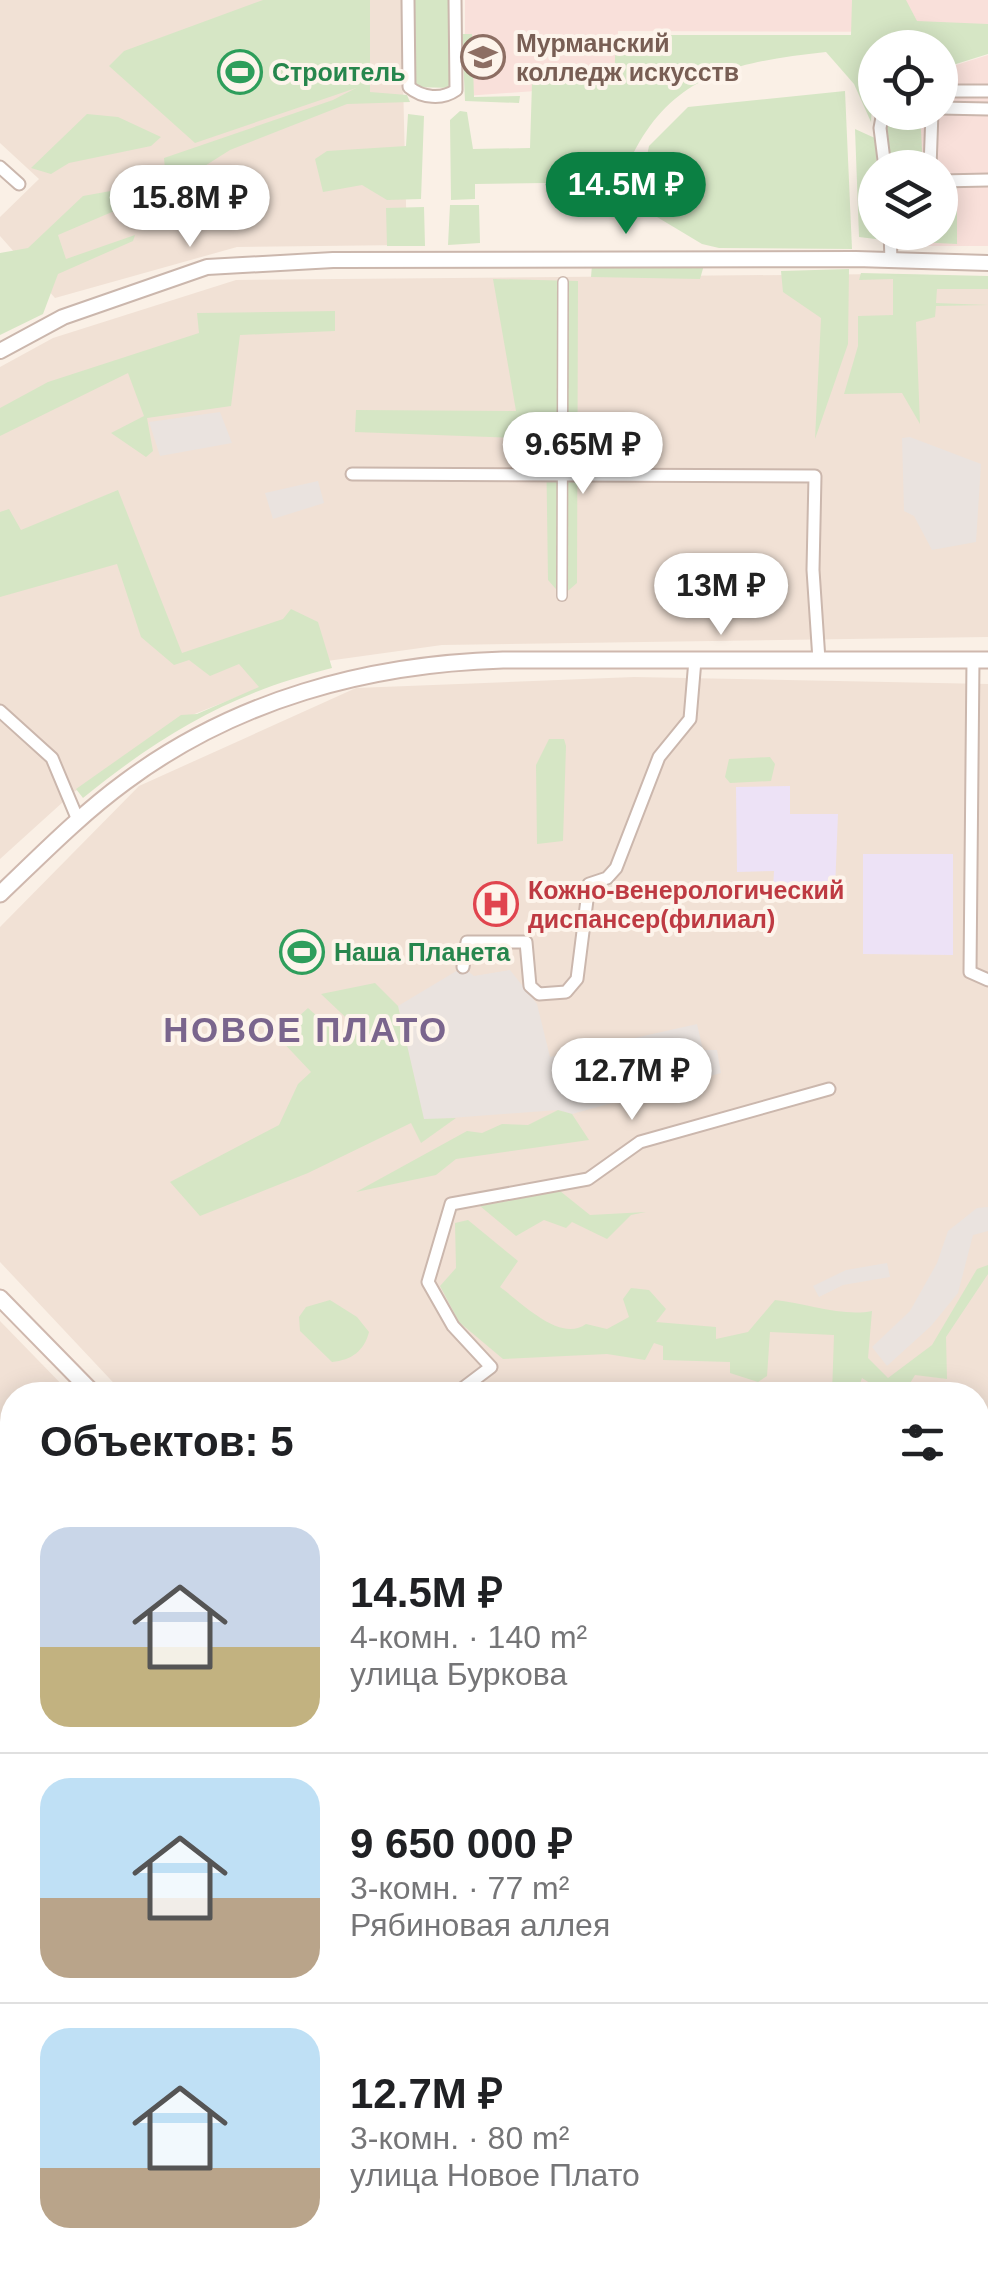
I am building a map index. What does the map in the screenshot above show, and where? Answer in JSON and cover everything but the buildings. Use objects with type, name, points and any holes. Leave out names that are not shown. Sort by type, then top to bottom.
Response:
[{"type":"main road","points":[[0,894],[123,782],[200,733],[260,706],[336,682],[455,661],[980,660]]},
{"type":"main road","points":[[0,1298],[82,1382]]},
{"type":"street","points":[[408,0],[410,87],[419,95],[448,96],[456,90],[455,0]]},
{"type":"street","points":[[958,92],[988,91]]},
{"type":"street","points":[[958,108],[988,109]]},
{"type":"street","points":[[0,167],[19,184]]},
{"type":"street","points":[[958,181],[988,180]]},
{"type":"street","points":[[891,250],[892,260]]},
{"type":"street","points":[[0,351],[63,317],[207,267],[333,260],[988,263]]},
{"type":"street","points":[[562,596],[564,282]]},
{"type":"street","points":[[352,474],[815,476],[819,660]]},
{"type":"street","points":[[463,967],[467,942],[526,942],[530,986],[538,994],[566,992],[577,979],[589,884],[607,878],[616,868],[659,758],[690,719],[695,660]]},
{"type":"street","points":[[980,660],[970,972],[988,980]]},
{"type":"street","points":[[0,711],[52,758],[78,820]]},
{"type":"street","points":[[471,1382],[491,1367],[452,1326],[428,1282],[450,1204],[588,1179],[640,1142],[829,1089]]},
{"type":"shaded area","points":[[0,0],[401,0],[407,245],[237,247],[55,298],[0,236],[0,217],[39,179],[0,143]]},
{"type":"shaded area","points":[[465,0],[988,0],[988,32],[618,31],[617,85],[465,96]]},
{"type":"shaded area","points":[[988,55],[988,246],[958,246],[958,150],[913,150],[913,130],[958,130],[958,64]]},
{"type":"shaded area","points":[[885,274],[988,277],[988,637],[442,645],[327,661],[187,717],[74,792],[0,859],[0,367],[53,338],[236,280]]},
{"type":"shaded area","points":[[220,412],[232,443],[160,456],[149,422]]},
{"type":"shaded area","points":[[910,437],[981,464],[976,542],[932,550],[914,516],[904,511],[902,438]]},
{"type":"shaded area","points":[[318,481],[324,503],[273,519],[265,493]]},
{"type":"shaded area","points":[[634,677],[988,684],[988,1382],[113,1382],[0,1262],[0,927],[139,786],[356,688]]},
{"type":"shaded area","points":[[790,786],[790,814],[838,814],[835,889],[773,889],[774,871],[737,872],[736,787]]},
{"type":"shaded area","points":[[863,854],[953,854],[953,955],[863,954]]},
{"type":"shaded area","points":[[463,967],[474,976],[510,970],[537,1004],[550,1057],[697,1024],[703,1050],[717,1050],[721,1073],[572,1114],[558,1110],[424,1120],[398,1006]]},
{"type":"shaded area","points":[[988,1207],[988,1231],[973,1235],[958,1293],[931,1326],[887,1366],[872,1347],[910,1311],[937,1263],[948,1231],[977,1208]]},
{"type":"shaded area","points":[[887,1263],[890,1277],[843,1285],[819,1297],[813,1286],[846,1270]]},
{"type":"shaded area","points":[[0,1321],[59,1382],[0,1382]]},
{"type":"green space","name":"Строитель","points":[[263,0],[370,0],[370,92],[407,95],[410,102],[347,104],[230,150],[173,186],[58,235],[66,259],[135,235],[133,241],[58,274],[43,314],[0,335],[0,253],[28,248],[83,196],[166,181],[164,158],[333,100],[356,88],[195,143],[109,66],[124,51]]},
{"type":"green space","points":[[415,0],[451,0],[453,88],[415,87]]},
{"type":"green space","points":[[852,0],[906,0],[917,21],[988,24],[988,54],[958,63],[958,30],[858,30],[858,93],[826,52],[756,62],[700,82],[676,98],[655,119],[621,182],[475,184],[475,199],[451,200],[450,120],[460,111],[467,112],[473,149],[530,148],[532,83],[614,83],[616,35],[851,35]]},
{"type":"green space","points":[[462,34],[472,34],[474,97],[520,96],[519,103],[465,101]]},
{"type":"green space","points":[[845,91],[852,249],[719,248],[702,244],[637,205],[649,146],[688,107]]},
{"type":"green space","points":[[87,114],[118,117],[161,137],[151,146],[69,163],[51,174],[31,168]]},
{"type":"green space","points":[[408,114],[424,116],[421,199],[387,200],[362,185],[323,192],[315,159],[327,151],[406,146]]},
{"type":"green space","points":[[855,129],[877,139],[877,150],[858,150],[858,210]]},
{"type":"green space","points":[[885,130],[921,130],[922,150],[888,150]]},
{"type":"green space","points":[[450,205],[479,205],[480,243],[448,245]]},
{"type":"green space","points":[[424,207],[425,246],[387,246],[386,208]]},
{"type":"green space","points":[[592,265],[704,265],[700,279],[591,277]]},
{"type":"green space","points":[[849,269],[848,344],[815,439],[821,318],[783,292],[781,271]]},
{"type":"green space","points":[[861,273],[988,276],[988,289],[937,289],[936,303],[988,305],[936,306],[935,317],[916,322],[920,424],[902,393],[844,394],[858,346],[858,316],[893,315],[893,279],[859,280]]},
{"type":"green space","points":[[493,279],[578,281],[577,583],[562,596],[548,580],[546,439],[355,432],[356,410],[516,411]]},
{"type":"green space","points":[[335,311],[335,331],[240,335],[231,406],[147,418],[153,451],[146,457],[111,433],[144,416],[128,373],[0,436],[0,408],[48,382],[199,333],[197,313]]},
{"type":"green space","points":[[118,490],[182,653],[283,619],[291,609],[318,622],[332,668],[262,690],[199,718],[141,754],[83,798],[76,789],[181,715],[197,714],[259,687],[239,664],[210,676],[189,660],[174,665],[141,637],[117,564],[0,597],[0,512],[9,509],[21,530]]},
{"type":"green space","points":[[549,739],[564,739],[566,746],[563,841],[537,844],[536,765]]},
{"type":"green space","points":[[770,757],[775,764],[771,781],[730,783],[725,777],[729,759]]},
{"type":"green space","points":[[375,983],[398,1006],[424,1119],[456,1118],[421,1143],[411,1123],[308,1173],[200,1216],[170,1182],[279,1125],[298,1084],[311,1072],[277,1036],[308,1008],[347,1043],[359,1030],[321,994]]},
{"type":"green space","points":[[558,1110],[572,1114],[589,1140],[456,1159],[436,1175],[356,1192],[467,1131],[482,1133],[502,1124],[528,1125]]},
{"type":"green space","points":[[560,1191],[590,1215],[646,1212],[631,1215],[607,1239],[572,1222],[566,1228],[544,1220],[516,1236],[480,1206]]},
{"type":"green space","points":[[468,1220],[518,1261],[500,1287],[553,1325],[576,1328],[586,1324],[607,1329],[629,1317],[623,1299],[631,1288],[649,1290],[666,1309],[656,1322],[716,1327],[716,1339],[748,1332],[775,1300],[836,1311],[872,1311],[868,1358],[888,1378],[932,1345],[977,1269],[988,1265],[988,1274],[946,1337],[947,1379],[915,1375],[911,1382],[868,1382],[862,1378],[861,1382],[832,1382],[834,1335],[770,1332],[767,1376],[758,1382],[730,1373],[730,1362],[663,1360],[663,1346],[654,1343],[645,1360],[607,1354],[503,1359],[459,1322],[440,1286],[456,1268],[455,1223]]},
{"type":"green space","points":[[330,1300],[357,1317],[369,1332],[356,1353],[332,1362],[300,1331],[299,1317],[306,1307]]},
{"type":"place","name":"Мурманский колледж искусств","points":[[483,57]]},
{"type":"place","name":"Строитель","points":[[240,72]]},
{"type":"place","name":"Кожно-венерологический диспансер(филиал)","points":[[496,904]]},
{"type":"place","name":"Наша Планета","points":[[302,952]]},
{"type":"district","name":"НОВОЕ ПЛАТО","points":[[306,1029]]}]
